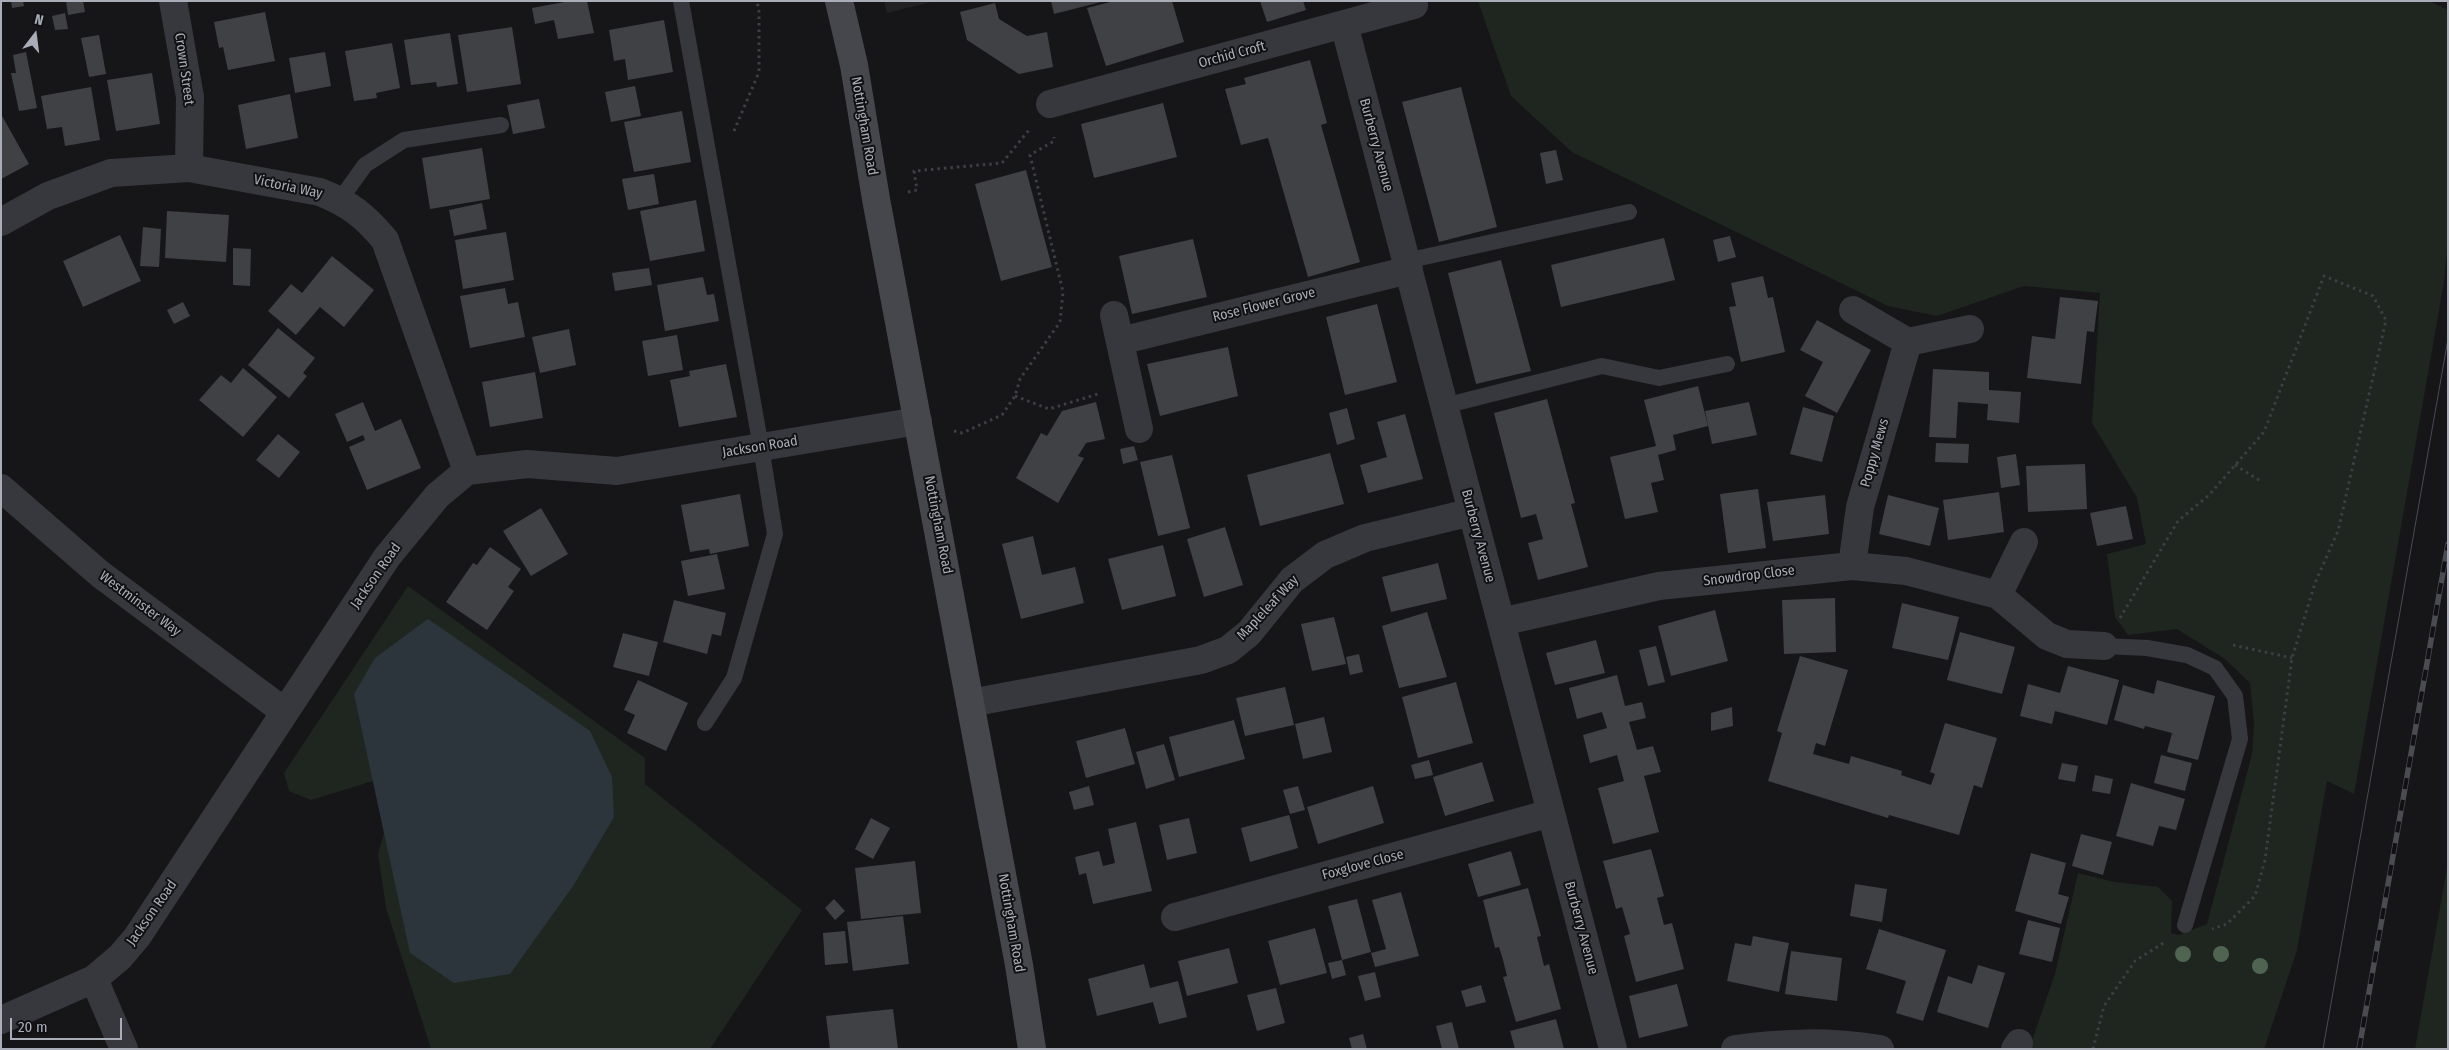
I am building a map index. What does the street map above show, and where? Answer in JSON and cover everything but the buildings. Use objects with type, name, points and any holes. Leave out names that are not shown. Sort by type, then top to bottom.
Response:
[{"type":"street","name":"Crown Street","points":[[173,1],[190,96],[189,168]]},
{"type":"street","name":"Nottingham Road","points":[[839,1],[854,65],[876,199],[1019,965],[1032,1049]]},
{"type":"street","name":"Orchid Croft","points":[[1050,104],[1344,24],[1397,6]]},
{"type":"street","name":"Burberry Avenue","points":[[1344,24],[1613,1049]]},
{"type":"street","name":"Victoria Way","points":[[1,222],[48,196],[112,173],[189,168],[320,192],[340,200],[364,216],[385,240],[467,471]]},
{"type":"street","name":"Rose Flower Grove","points":[[1120,341],[1407,266]]},
{"type":"street","points":[[1853,310],[1908,342],[1970,328]]},
{"type":"street","points":[[1114,315],[1140,429]]},
{"type":"street","name":"Poppy Mews","points":[[1852,566],[1860,507],[1908,342]]},
{"type":"street","name":"Jackson Road","points":[[2,1016],[94,979],[120,957],[137,937],[387,557],[436,496],[467,471],[527,464],[617,471],[918,421]]},
{"type":"street","name":"Westminster Way","points":[[1,488],[100,574],[285,712]]},
{"type":"street","name":"Mapleleaf Way","points":[[970,703],[1202,660],[1228,650],[1249,633],[1292,580],[1325,556],[1364,538],[1472,512]]},
{"type":"street","points":[[1998,595],[2024,542]]},
{"type":"street","name":"Snowdrop Close","points":[[1501,622],[1659,586],[1852,566],[1906,571],[1998,595],[2047,636],[2067,644],[2104,646]]},
{"type":"street","name":"Foxglove Close","points":[[1176,917],[1551,813]]},
{"type":"street","points":[[94,979],[124,1049]]},
{"type":"street","points":[[1735,1049],[1782,1043],[1833,1043],[1880,1049]]},
{"type":"lane","points":[[681,1],[762,447],[775,534],[734,678],[705,723]]},
{"type":"lane","points":[[340,200],[365,166],[404,140],[501,125]]},
{"type":"lane","points":[[1407,266],[1629,212]]},
{"type":"lane","points":[[1444,406],[1602,366],[1659,378],[1727,364]]},
{"type":"lane","points":[[2104,646],[2147,648],[2187,655],[2215,668],[2235,696],[2240,739],[2185,925]]},
{"type":"path","points":[[713,180],[758,72],[759,12],[757,1]]},
{"type":"path","points":[[876,199],[917,190],[914,171],[1002,163],[1050,104]]},
{"type":"path","points":[[918,421],[962,433],[1002,415],[1015,396],[1020,379],[1060,322],[1064,292],[1030,155],[1054,141],[1050,104]]},
{"type":"path","points":[[2104,646],[2178,521],[2209,495],[2264,432],[2324,276],[2373,296],[2386,320],[2338,532],[2315,583],[2292,658],[2266,860],[2255,896],[2227,924],[2208,930]]},
{"type":"path","points":[[1015,396],[1049,409],[1130,385]]},
{"type":"path","points":[[2235,465],[2262,482]]},
{"type":"path","points":[[2093,1049],[2104,1006],[2135,961],[2166,942],[2174,940]]},
{"type":"shaded area","points":[[884,1],[935,1],[887,13]]},
{"type":"shaded area","points":[[1478,1],[2429,1],[2448,10],[2448,242],[2444,282],[2354,794],[2327,781],[2297,950],[2264,1049],[2029,1049],[2055,974],[2078,873],[2115,882],[2158,887],[2172,901],[2171,933],[2179,935],[2207,924],[2252,754],[2254,725],[2250,683],[2225,659],[2177,629],[2128,635],[2115,617],[2107,554],[2146,544],[2137,498],[2092,423],[2100,293],[2024,286],[1937,316],[1888,306],[1572,152],[1511,96]]},
{"type":"shaded area","points":[[408,586],[645,758],[645,784],[802,910],[710,1049],[431,1049],[386,908],[378,854],[384,833],[373,781],[311,800],[289,791],[284,773]]},
{"type":"shaded area","points":[[428,619],[590,731],[612,777],[614,817],[573,886],[510,974],[454,983],[410,953],[354,694],[375,658]]},
{"type":"shaded area","points":[[2448,862],[2448,1049],[2415,1049]]},
{"type":"tram line","points":[[2323,1049],[2448,339]]},
{"type":"railway","points":[[2359,1049],[2448,544]]}]
